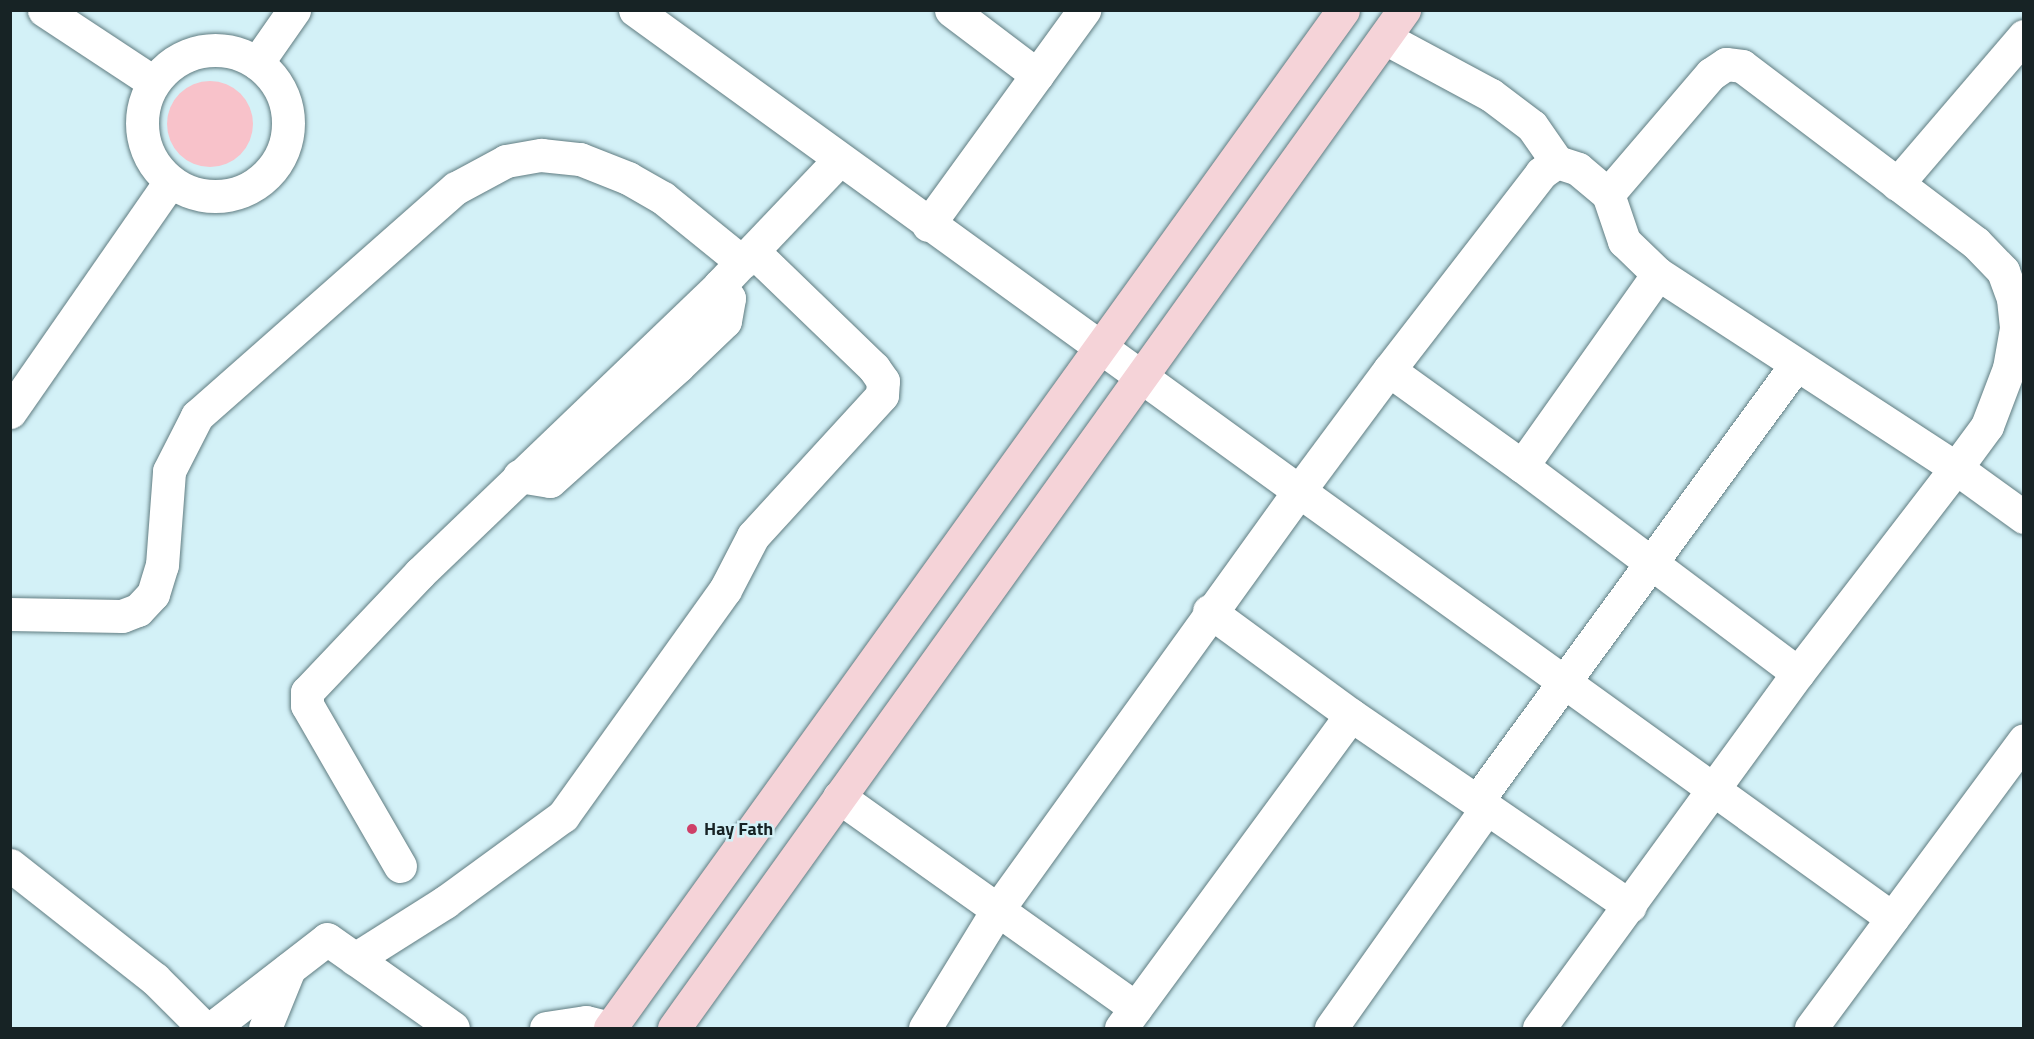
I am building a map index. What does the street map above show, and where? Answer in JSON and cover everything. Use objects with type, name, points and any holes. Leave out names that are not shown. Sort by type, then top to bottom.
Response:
[{"type":"main road","points":[[610,1028],[1098,345],[1342,10]]},
{"type":"main road","points":[[674,1029],[1404,10]]},
{"type":"street","points":[[44,10],[153,82]]},
{"type":"street","points":[[257,63],[294,10]]},
{"type":"street","points":[[635,10],[838,161],[1144,376],[1299,491],[1892,918]]},
{"type":"street","points":[[951,10],[1037,75]]},
{"type":"street","points":[[928,225],[1084,10]]},
{"type":"street","points":[[1897,184],[2024,36]]},
{"type":"street","points":[[1385,38],[1491,94],[1532,126],[1557,162],[1578,169],[1608,194],[1624,240],[1658,274],[1796,366],[1956,468],[2024,517]]},
{"type":"street","points":[[213,49],[236,52],[257,63],[284,95],[288,116],[288,137],[268,175],[251,187],[221,196],[189,192],[170,182],[145,146],[141,124],[153,82],[169,65],[213,49]]},
{"type":"street","points":[[1539,1029],[1798,673],[1987,426],[2001,396],[2020,323],[2003,271],[1976,243],[1742,66],[1726,64],[1711,74],[1608,194]]},
{"type":"street","points":[[10,614],[122,616],[138,610],[153,594],[162,565],[169,471],[197,416],[456,188],[506,161],[541,155],[580,159],[628,178],[663,198],[739,266],[874,368],[883,381],[882,395],[753,536],[725,590],[563,816],[445,902],[355,959]]},
{"type":"street","points":[[400,866],[307,705],[307,692],[519,476],[668,356],[739,266],[838,161]]},
{"type":"street","points":[[925,1029],[998,909],[1209,611],[1389,370],[1541,173],[1557,162]]},
{"type":"street","points":[[10,412],[170,182]]},
{"type":"street","points":[[1522,466],[1658,274]]},
{"type":"street","points":[[1331,1029],[1482,805],[1561,680],[1796,366]]},
{"type":"street","points":[[1389,370],[1522,466],[1798,673]]},
{"type":"street","points":[[1209,611],[1351,715],[1630,906]]},
{"type":"street","points":[[839,797],[998,909],[1128,1018],[1351,715]]},
{"type":"street","points":[[1811,1029],[2024,740]]},
{"type":"street","points":[[13,870],[155,979],[204,1029]]},
{"type":"street","points":[[212,1029],[327,939],[453,1029]]},
{"type":"street","points":[[265,1029],[289,969]]},
{"type":"street","points":[[546,1029],[586,1022],[610,1028]]},
{"type":"shaded area","points":[[210,81],[234,88],[246,100],[253,124],[246,148],[234,160],[210,167],[186,160],[174,148],[167,124],[174,100],[186,88]]},
{"type":"place","name":"Hay Fath","points":[[692,829]]}]
